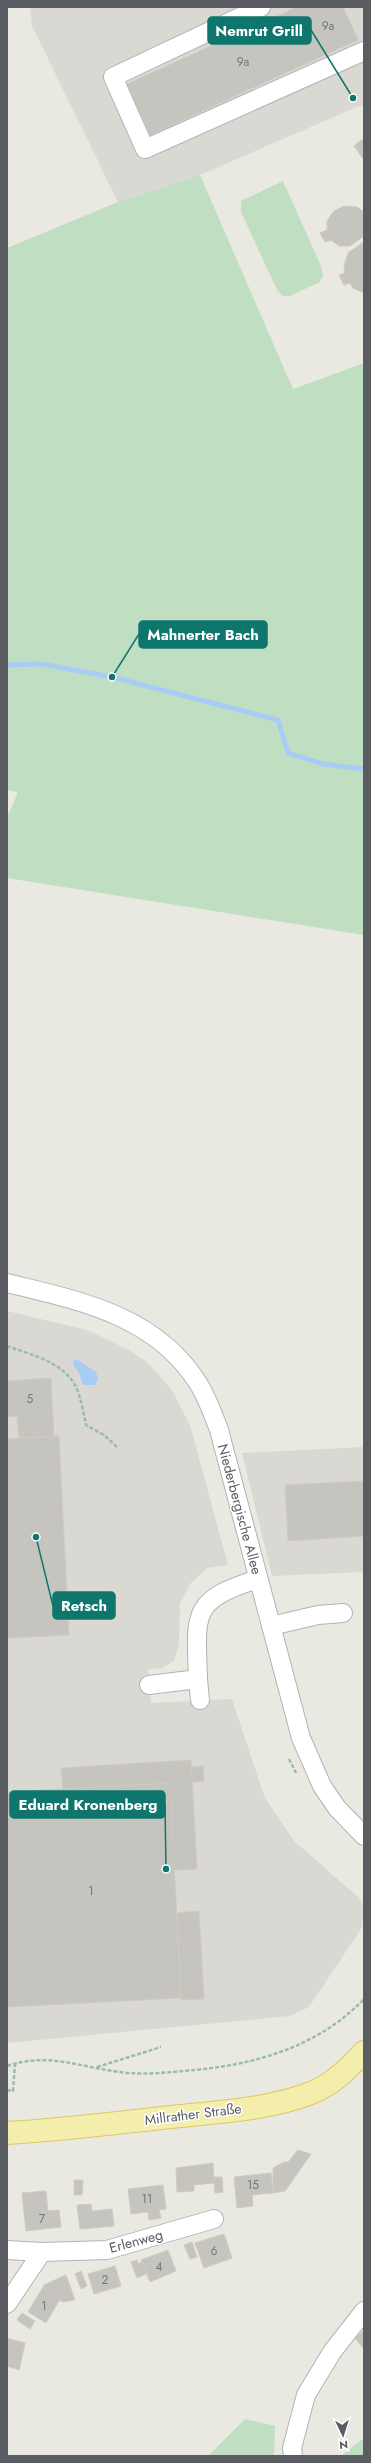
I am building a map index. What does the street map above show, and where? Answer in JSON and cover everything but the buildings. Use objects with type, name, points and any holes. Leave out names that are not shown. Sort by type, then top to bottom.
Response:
[{"type":"main road","name":"Millrather Straße","points":[[7,2133],[194,2115],[282,2103],[313,2092],[331,2082],[348,2069],[364,2052]]},
{"type":"street","points":[[261,7],[113,77],[145,149],[364,51]]},
{"type":"street","name":"Niederbergische Allee","points":[[7,1283],[91,1304],[119,1315],[153,1334],[180,1358],[199,1384],[219,1430],[300,1738],[322,1786],[337,1808],[364,1836]]},
{"type":"street","points":[[200,1700],[198,1679],[198,1621],[204,1607],[217,1594],[258,1579]]},
{"type":"street","points":[[271,1626],[318,1615],[344,1613]]},
{"type":"street","points":[[149,1685],[198,1679]]},
{"type":"street","name":"Erlenweg","points":[[7,2250],[42,2252],[107,2250],[214,2219]]},
{"type":"street","points":[[7,2304],[42,2252]]},
{"type":"street","points":[[293,2456],[292,2448],[306,2395],[332,2352],[364,2311]]},
{"type":"path","points":[[7,1346],[58,1366],[72,1382],[79,1393],[86,1425],[104,1435],[117,1447]]},
{"type":"path","points":[[288,1757],[297,1775]]},
{"type":"path","points":[[7,2066],[47,2059],[69,2061],[118,2072],[150,2074],[244,2065],[269,2058],[311,2039],[336,2024],[364,1999]]},
{"type":"path","points":[[96,2068],[161,2047]]},
{"type":"path","points":[[7,2090],[13,2091],[15,2064]]},
{"type":"shaded area","points":[[30,7],[364,7],[364,104],[200,175],[118,202],[32,26]]},
{"type":"shaded area","points":[[7,1311],[87,1330],[127,1349],[147,1362],[172,1390],[190,1425],[228,1565],[207,1568],[190,1584],[180,1603],[179,1644],[174,1661],[162,1668],[148,1669],[151,1703],[232,1699],[265,1798],[294,1841],[358,1897],[364,1907],[361,1929],[309,2007],[290,2016],[7,2043]]},
{"type":"shaded area","points":[[364,1447],[364,1572],[272,1576],[242,1453]]},
{"type":"green space","points":[[200,175],[293,389],[364,363],[364,935],[7,878],[7,818],[18,792],[7,790],[7,248],[118,202]]},
{"type":"green space","points":[[283,181],[321,266],[323,276],[320,282],[290,296],[283,296],[277,290],[241,212],[241,201]]},
{"type":"green space","points":[[245,2419],[275,2426],[274,2456],[208,2456]]},
{"type":"green space","points":[[364,2438],[364,2456],[341,2456]]},
{"type":"water","points":[[74,1360],[78,1360],[96,1372],[98,1379],[95,1385],[83,1385],[79,1373],[73,1364]]},
{"type":"waterway","points":[[7,665],[42,664],[112,677],[278,720],[288,753],[323,764],[364,769]]},
{"type":"place","name":"Nemrut Grill","points":[[353,98]]},
{"type":"place","name":"Mahnerter Bach","points":[[112,677]]},
{"type":"place","name":"Retsch","points":[[36,1537]]},
{"type":"place","name":"Eduard Kronenberg","points":[[166,1869]]}]
